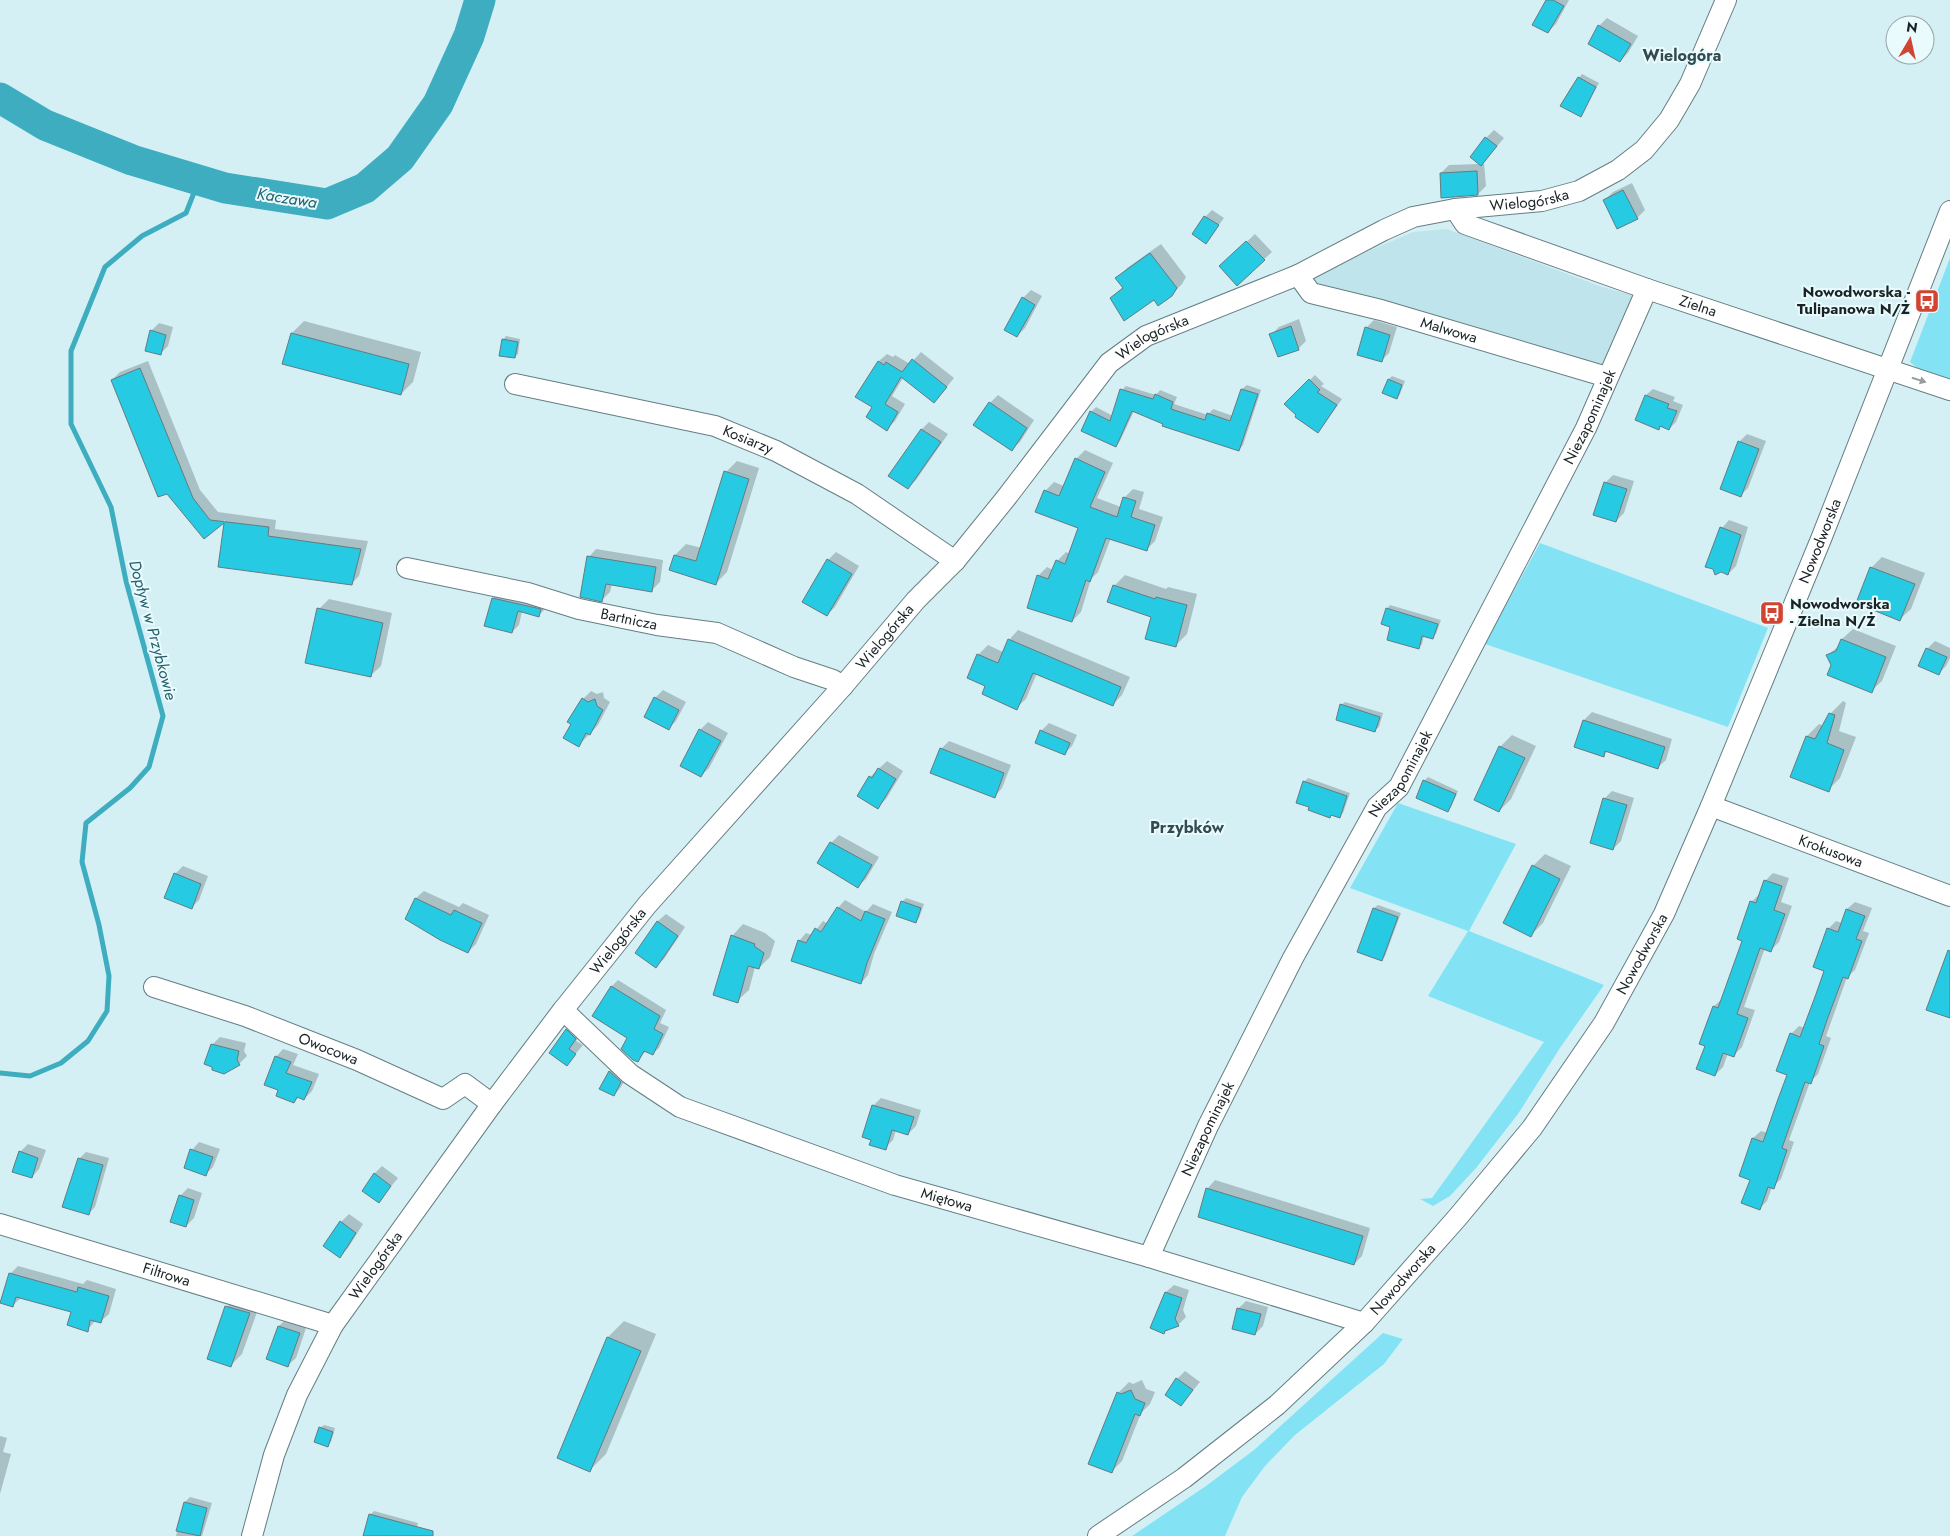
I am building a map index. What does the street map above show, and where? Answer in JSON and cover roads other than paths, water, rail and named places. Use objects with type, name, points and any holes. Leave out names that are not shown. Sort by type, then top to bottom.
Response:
[{"type":"street","name":"Wielogórska","points":[[252,1536],[274,1455],[297,1395],[334,1325],[492,1104],[563,1010],[648,905],[843,686],[916,600],[955,561],[1006,498],[1109,363],[1146,336],[1298,275],[1412,217],[1455,209],[1542,201],[1579,191],[1618,170],[1644,150],[1668,120],[1690,84],[1726,0]]},
{"type":"street","name":"Zielna","points":[[1455,209],[1465,224],[1647,288],[1950,390]]},
{"type":"street","name":"Nowodworska","points":[[1098,1536],[1184,1478],[1277,1405],[1364,1323],[1457,1218],[1532,1128],[1604,1023],[1664,914],[1711,806],[1888,370],[1950,211]]},
{"type":"street","name":"Malwowa","points":[[1298,275],[1310,293],[1380,310],[1608,377]]},
{"type":"street","name":"Niezapominajek","points":[[1150,1257],[1208,1126],[1293,958],[1377,807],[1399,787],[1586,428],[1647,288]]},
{"type":"street","name":"Kosiarzy","points":[[515,384],[715,426],[776,451],[857,494],[955,561]]},
{"type":"street","name":"Bartnicza","points":[[407,568],[528,593],[579,609],[657,625],[717,633],[794,667],[833,680],[843,686]]},
{"type":"street","name":"Krokusowa","points":[[1711,806],[1950,896]]},
{"type":"street","name":"Owocowa","points":[[154,987],[245,1016],[357,1060],[443,1099],[465,1084],[492,1104]]},
{"type":"street","name":"Miętowa","points":[[563,1010],[630,1074],[680,1107],[895,1185],[1150,1257],[1364,1323]]},
{"type":"street","name":"Filtrowa","points":[[0,1224],[334,1325]]},
{"type":"waterway","name":"Kaczawa","points":[[0,98],[45,125],[132,160],[225,188],[327,204],[365,188],[400,158],[438,104],[469,36],[480,0]]},
{"type":"waterway","name":"Dopływ w Przybkowie","points":[[0,1073],[30,1076],[61,1063],[88,1041],[107,1011],[109,976],[99,925],[82,862],[86,823],[130,788],[149,767],[163,716],[126,581],[111,507],[71,424],[71,351],[105,267],[142,236],[186,213],[199,180]]},
{"type":"place","name":"Nowodworska - Tulipanowa N/Ż","points":[[1927,301]]},
{"type":"place","name":"Nowodworska - Zielna N/Ż","points":[[1772,613]]},
{"type":"district","name":"Wielogóra","points":[[1682,55]]},
{"type":"district","name":"Przybków","points":[[1187,827]]}]
